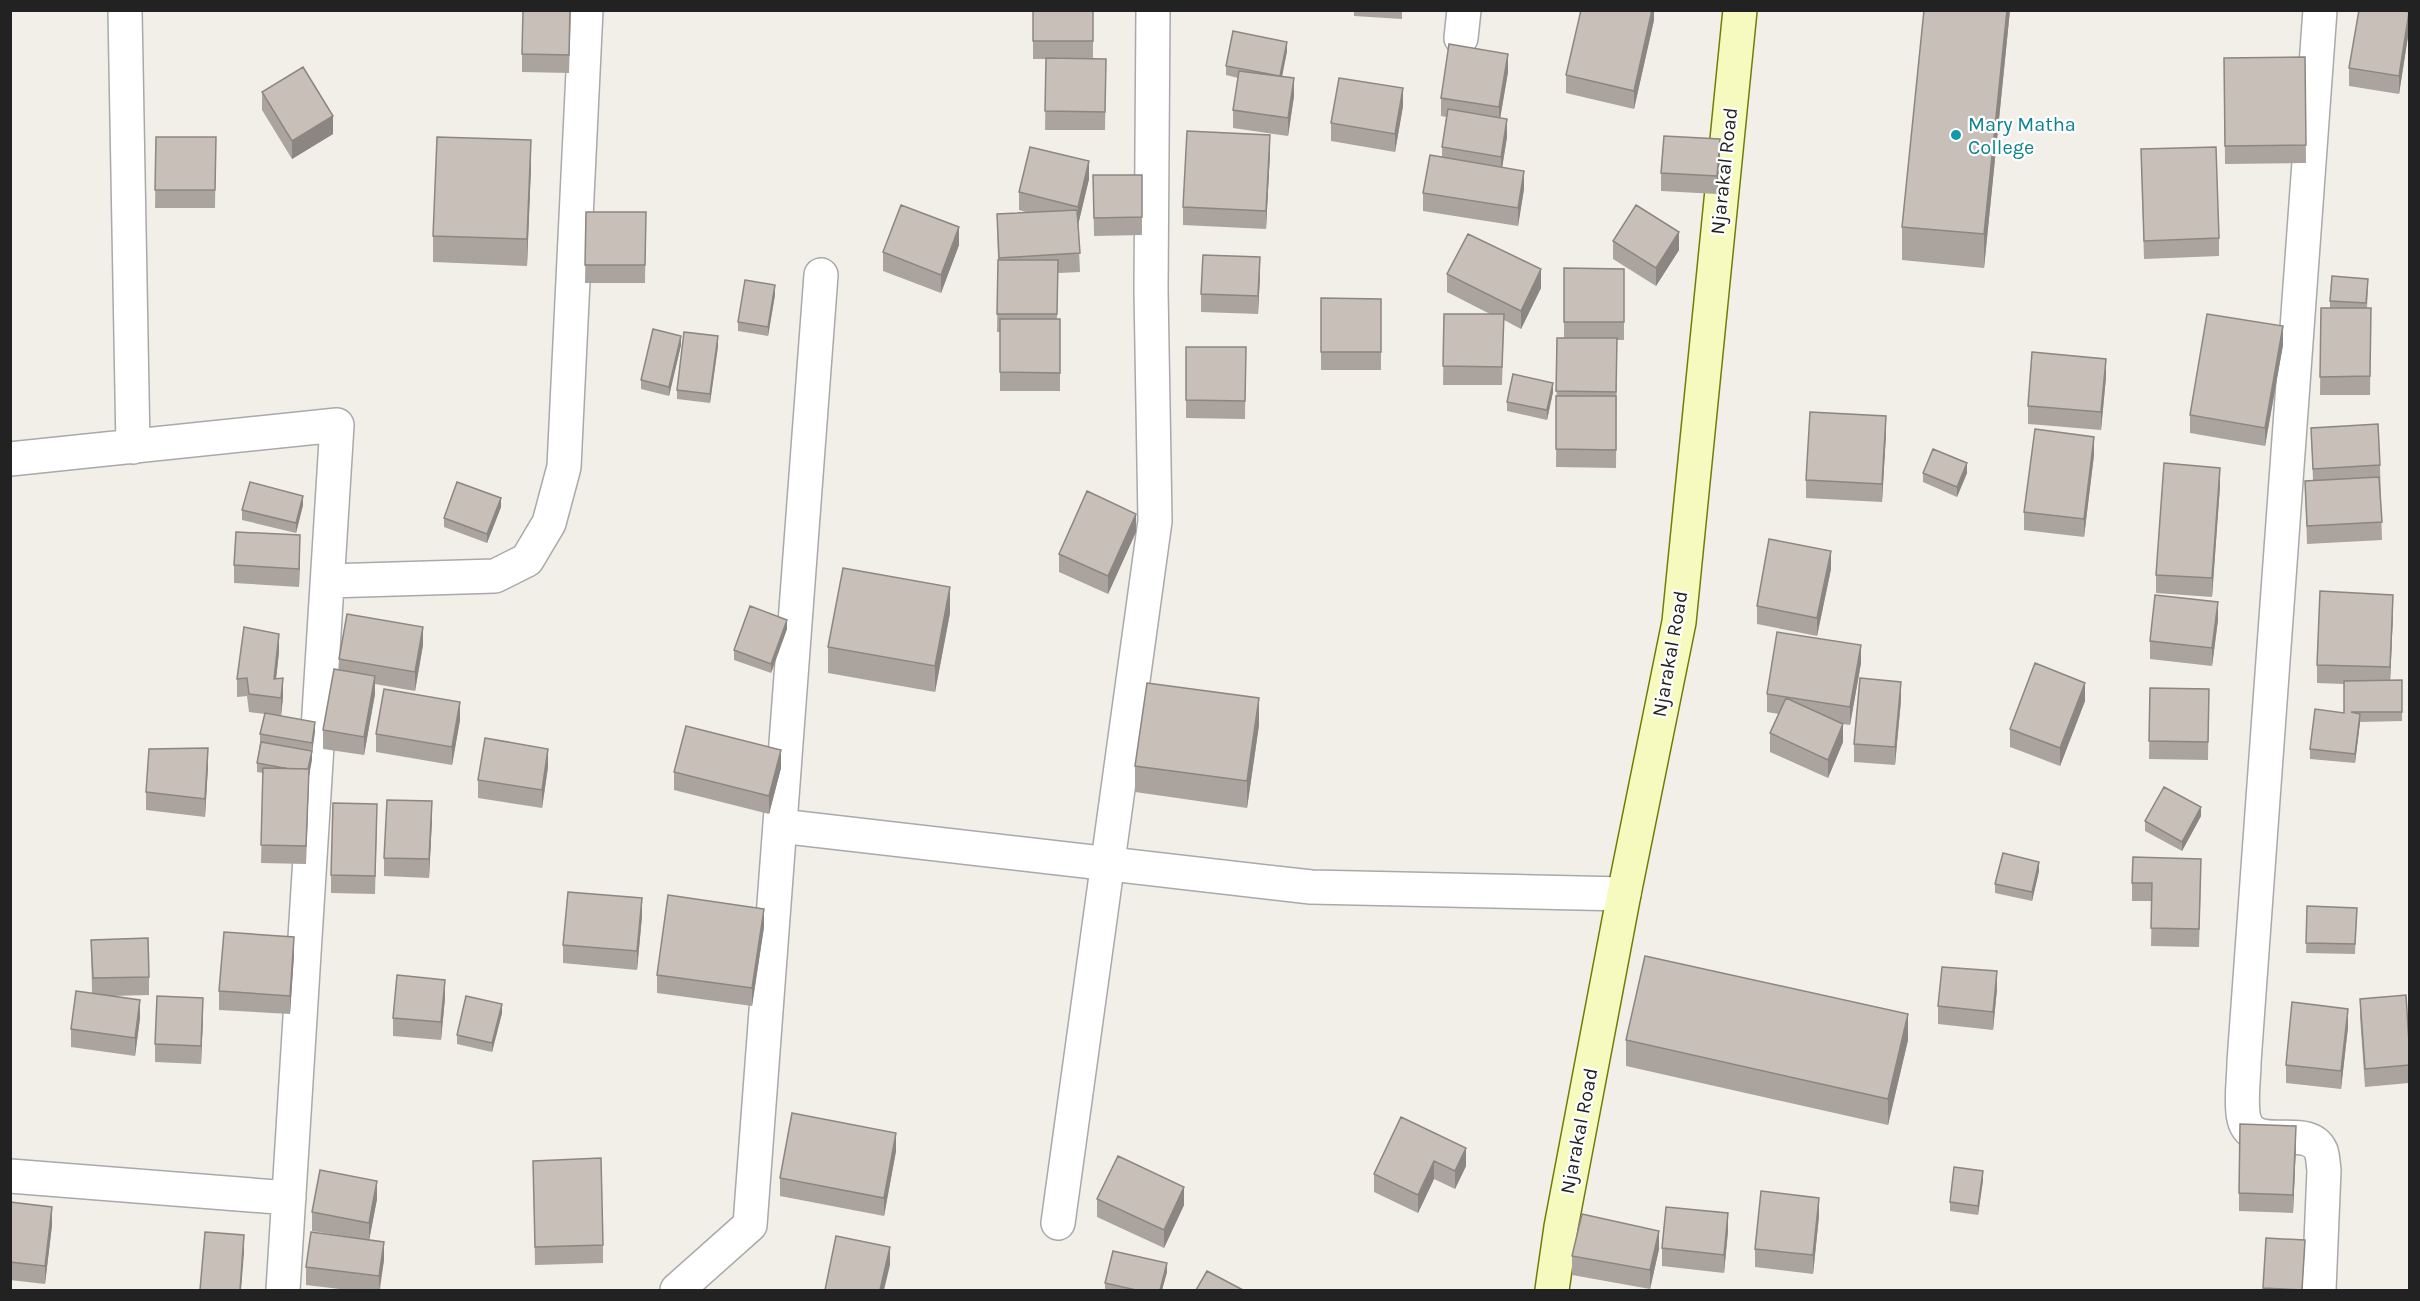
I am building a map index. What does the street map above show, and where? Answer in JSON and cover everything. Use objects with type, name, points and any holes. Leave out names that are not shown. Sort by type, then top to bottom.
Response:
[{"type":"main road","name":"Njarakal Road","points":[[1552,1290],[1561,1227],[1624,894],[1679,622],[1740,10]]},
{"type":"street","points":[[124,10],[133,447]]},
{"type":"street","points":[[328,581],[495,576],[527,560],[549,523],[564,467],[586,10]]},
{"type":"street","points":[[1058,1223],[1155,521],[1151,290],[1153,10]]},
{"type":"street","points":[[2319,1290],[2324,1170],[2321,1150],[2311,1141],[2298,1137],[2259,1135],[2244,1121],[2243,1112],[2244,1062],[2320,10]]},
{"type":"street","points":[[677,1290],[750,1224],[821,274]]},
{"type":"street","points":[[10,459],[337,425],[283,1290]]},
{"type":"street","points":[[780,826],[1311,887],[1624,894]]},
{"type":"street","points":[[10,1176],[289,1198]]},
{"type":"building","points":[[523,10],[570,10],[569,55],[522,54]]},
{"type":"building","points":[[1033,10],[1093,10],[1093,41],[1033,41]]},
{"type":"building","points":[[1581,10],[1652,10],[1634,91],[1566,75]]},
{"type":"building","name":"Mary Matha College","points":[[1924,10],[2007,10],[1984,234],[1902,227]]},
{"type":"building","points":[[2359,10],[2409,12],[2399,76],[2349,68]]},
{"type":"building","points":[[1233,31],[1287,42],[1280,76],[1226,66]]},
{"type":"building","points":[[1449,44],[1508,54],[1499,107],[1441,98]]},
{"type":"building","points":[[2305,57],[2306,145],[2225,146],[2224,58]]},
{"type":"building","points":[[1046,58],[1106,59],[1105,112],[1045,111]]},
{"type":"building","points":[[303,67],[333,116],[292,141],[262,92]]},
{"type":"building","points":[[1239,71],[1294,78],[1288,118],[1233,110]]},
{"type":"building","points":[[1339,78],[1403,88],[1395,134],[1331,123]]},
{"type":"building","points":[[1448,109],[1507,119],[1501,157],[1442,147]]},
{"type":"building","points":[[1187,131],[1270,135],[1266,211],[1183,207]]},
{"type":"building","points":[[1664,136],[1720,139],[1717,176],[1661,173]]},
{"type":"building","points":[[156,137],[216,137],[215,190],[155,190]]},
{"type":"building","points":[[437,137],[531,140],[527,239],[433,236]]},
{"type":"building","points":[[1030,147],[1089,161],[1078,207],[1019,192]]},
{"type":"building","points":[[2216,147],[2219,238],[2144,241],[2141,149]]},
{"type":"building","points":[[1430,155],[1524,171],[1518,208],[1423,193]]},
{"type":"building","points":[[1093,175],[1142,175],[1142,217],[1094,218]]},
{"type":"building","points":[[901,205],[959,227],[941,275],[883,252]]},
{"type":"building","points":[[1636,205],[1679,232],[1656,268],[1613,241]]},
{"type":"building","points":[[1077,210],[1080,253],[999,258],[997,214]]},
{"type":"building","points":[[586,212],[646,212],[645,265],[585,265]]},
{"type":"building","points":[[1468,234],[1541,269],[1521,311],[1447,274]]},
{"type":"building","points":[[1203,255],[1260,257],[1258,296],[1201,294]]},
{"type":"building","points":[[998,260],[1058,260],[1057,314],[997,314]]},
{"type":"building","points":[[1564,268],[1624,269],[1624,322],[1564,322]]},
{"type":"building","points":[[2332,276],[2368,279],[2366,303],[2330,301]]},
{"type":"building","points":[[745,280],[775,285],[768,327],[738,322]]},
{"type":"building","points":[[1321,298],[1381,299],[1381,352],[1321,352]]},
{"type":"building","points":[[2321,308],[2371,308],[2370,376],[2320,377]]},
{"type":"building","points":[[1444,314],[1504,314],[1502,367],[1443,366]]},
{"type":"building","points":[[2207,314],[2283,326],[2265,428],[2190,415]]},
{"type":"building","points":[[1000,319],[1060,319],[1060,373],[1000,372]]},
{"type":"building","points":[[653,329],[681,336],[669,387],[641,380]]},
{"type":"building","points":[[684,332],[718,336],[710,394],[677,390]]},
{"type":"building","points":[[1557,338],[1617,338],[1616,392],[1556,391]]},
{"type":"building","points":[[1186,347],[1246,347],[1245,401],[1186,400]]},
{"type":"building","points":[[2032,352],[2106,359],[2101,412],[2028,406]]},
{"type":"building","points":[[1513,374],[1553,383],[1547,410],[1507,402]]},
{"type":"building","points":[[1556,396],[1616,396],[1616,450],[1556,449]]},
{"type":"building","points":[[1810,412],[1886,416],[1882,484],[1806,480]]},
{"type":"building","points":[[2378,424],[2380,465],[2313,469],[2311,428]]},
{"type":"building","points":[[2035,429],[2094,437],[2084,519],[2024,512]]},
{"type":"building","points":[[1933,449],[1967,463],[1957,487],[1923,473]]},
{"type":"building","points":[[2164,463],[2220,468],[2212,578],[2156,575]]},
{"type":"building","points":[[2379,477],[2382,522],[2307,526],[2305,481]]},
{"type":"building","points":[[250,482],[303,496],[296,523],[242,510]]},
{"type":"building","points":[[457,482],[501,498],[487,534],[444,518]]},
{"type":"building","points":[[1087,491],[1136,514],[1108,576],[1059,554]]},
{"type":"building","points":[[236,532],[300,535],[299,569],[234,565]]},
{"type":"building","points":[[1769,539],[1831,551],[1817,618],[1757,606]]},
{"type":"building","points":[[843,568],[950,587],[935,666],[828,647]]},
{"type":"building","points":[[2320,591],[2393,595],[2390,667],[2317,665]]},
{"type":"building","points":[[2155,595],[2218,602],[2212,648],[2150,641]]},
{"type":"building","points":[[750,606],[787,620],[771,664],[734,650]]},
{"type":"building","points":[[347,614],[423,627],[415,672],[339,659]]},
{"type":"building","points":[[244,627],[279,634],[274,679],[283,678],[281,698],[249,694],[247,678],[237,679]]},
{"type":"building","points":[[1777,632],[1861,645],[1850,707],[1767,694]]},
{"type":"building","points":[[2035,663],[2085,683],[2060,748],[2010,729]]},
{"type":"building","points":[[334,669],[375,676],[364,737],[323,730]]},
{"type":"building","points":[[1860,678],[1901,682],[1895,747],[1854,744]]},
{"type":"building","points":[[2402,680],[2402,712],[2351,712],[2360,714],[2355,754],[2310,749],[2315,709],[2344,713],[2344,681]]},
{"type":"building","points":[[1147,683],[1259,698],[1247,781],[1135,766]]},
{"type":"building","points":[[2150,688],[2209,689],[2208,742],[2149,741]]},
{"type":"building","points":[[384,689],[460,702],[452,747],[376,734]]},
{"type":"building","points":[[1786,698],[1843,724],[1828,760],[1770,733]]},
{"type":"building","points":[[265,713],[315,722],[312,743],[260,734]]},
{"type":"building","points":[[686,726],[781,750],[769,796],[674,772]]},
{"type":"building","points":[[485,738],[548,749],[542,790],[478,780]]},
{"type":"building","points":[[261,742],[312,751],[308,769],[289,769],[257,763]]},
{"type":"building","points":[[208,748],[205,799],[146,792],[149,749]]},
{"type":"building","points":[[263,768],[309,769],[306,846],[261,845]]},
{"type":"building","points":[[2164,787],[2201,807],[2182,842],[2145,821]]},
{"type":"building","points":[[387,800],[432,801],[429,859],[384,858]]},
{"type":"building","points":[[333,803],[377,804],[375,876],[331,875]]},
{"type":"building","points":[[2003,853],[2039,862],[2032,892],[1995,884]]},
{"type":"building","points":[[2133,857],[2201,859],[2199,929],[2151,928],[2152,883],[2132,883]]},
{"type":"building","points":[[568,892],[642,898],[637,951],[563,945]]},
{"type":"building","points":[[668,895],[764,909],[752,988],[657,975]]},
{"type":"building","points":[[2307,906],[2357,908],[2355,944],[2306,943]]},
{"type":"building","points":[[224,932],[294,937],[290,996],[219,991]]},
{"type":"building","points":[[148,938],[149,977],[93,978],[91,940]]},
{"type":"building","points":[[1645,956],[1908,1014],[1888,1099],[1626,1040]]},
{"type":"building","points":[[1942,967],[1997,971],[1993,1012],[1938,1006]]},
{"type":"building","points":[[397,975],[445,980],[441,1022],[393,1018]]},
{"type":"building","points":[[76,991],[140,1000],[135,1038],[71,1029]]},
{"type":"building","points":[[2406,995],[2409,1065],[2365,1069],[2360,999]]},
{"type":"building","points":[[157,996],[203,998],[201,1046],[155,1044]]},
{"type":"building","points":[[466,996],[502,1004],[492,1043],[457,1035]]},
{"type":"building","points":[[2292,1002],[2348,1009],[2341,1071],[2286,1065]]},
{"type":"building","points":[[792,1113],[896,1133],[884,1198],[780,1178]]},
{"type":"building","points":[[1401,1117],[1466,1148],[1455,1171],[1434,1161],[1418,1195],[1374,1174]]},
{"type":"building","points":[[2240,1124],[2296,1126],[2293,1195],[2239,1193]]},
{"type":"building","points":[[1118,1156],[1184,1187],[1164,1230],[1097,1199]]},
{"type":"building","points":[[601,1158],[603,1245],[535,1247],[533,1161]]},
{"type":"building","points":[[1954,1167],[1983,1171],[1978,1206],[1950,1202]]},
{"type":"building","points":[[320,1170],[377,1181],[369,1223],[312,1212]]},
{"type":"building","points":[[1761,1191],[1819,1198],[1813,1255],[1755,1249]]},
{"type":"building","points":[[10,1202],[52,1207],[45,1266],[10,1262]]},
{"type":"building","points":[[1666,1207],[1728,1213],[1724,1255],[1662,1248]]},
{"type":"building","points":[[1582,1214],[1659,1231],[1650,1270],[1572,1256]]},
{"type":"building","points":[[205,1232],[244,1235],[240,1290],[200,1290]]},
{"type":"building","points":[[311,1232],[384,1242],[379,1276],[306,1267]]},
{"type":"building","points":[[836,1236],[890,1247],[880,1290],[825,1290]]},
{"type":"building","points":[[2266,1238],[2305,1240],[2302,1290],[2263,1288]]},
{"type":"building","points":[[1113,1251],[1167,1263],[1160,1290],[1136,1290],[1105,1283]]},
{"type":"building","points":[[1207,1271],[1243,1290],[1196,1290]]},
{"type":"place","name":"Mary Matha College","points":[[1956,135]]}]
